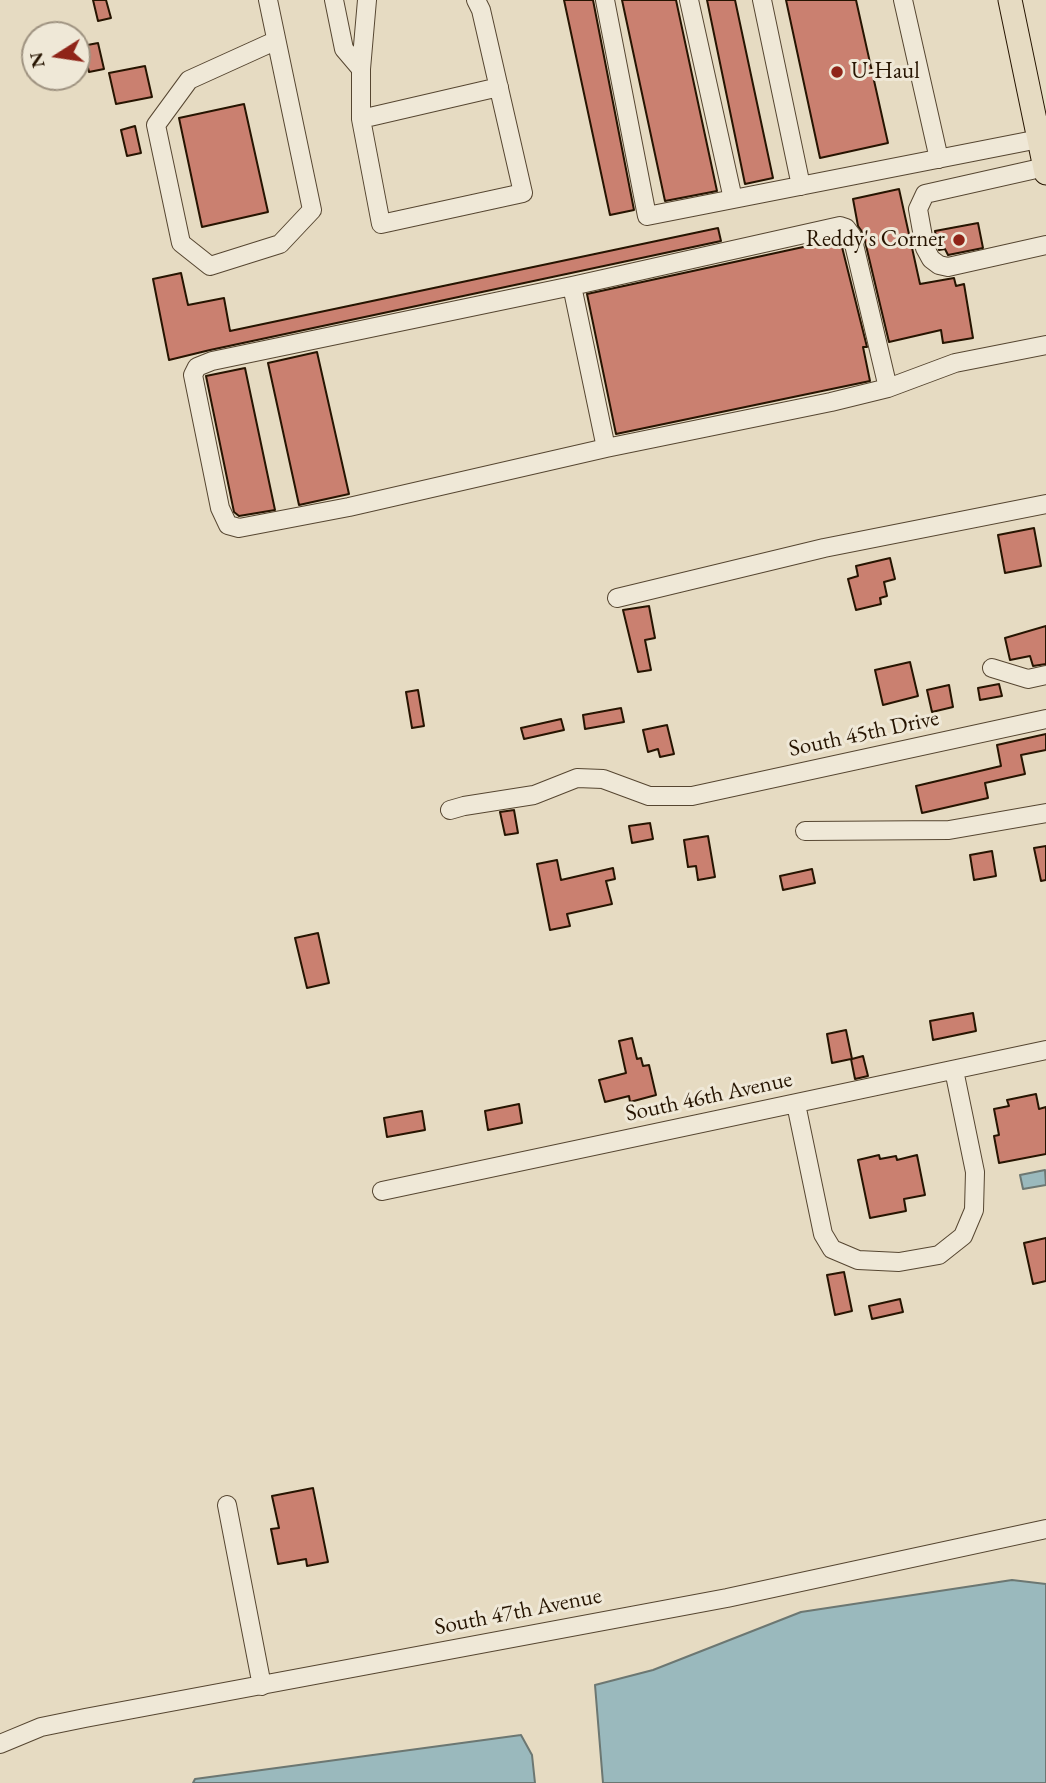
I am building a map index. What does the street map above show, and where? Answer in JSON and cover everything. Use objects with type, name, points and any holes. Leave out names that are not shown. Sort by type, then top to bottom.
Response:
[{"type":"main road","points":[[1010,0],[1045,170]]},
{"type":"street","points":[[268,0],[312,210],[279,244],[210,266],[181,243],[156,125],[189,80],[275,41]]},
{"type":"street","points":[[334,0],[344,49],[361,69]]},
{"type":"street","points":[[367,0],[361,69],[361,120],[382,224],[523,193],[481,10],[476,0]]},
{"type":"street","points":[[605,0],[648,216],[1039,139]]},
{"type":"street","points":[[689,0],[733,200]]},
{"type":"street","points":[[762,0],[801,186]]},
{"type":"street","points":[[903,0],[939,159]]},
{"type":"street","points":[[361,120],[499,87]]},
{"type":"street","points":[[1045,170],[925,194],[918,209],[925,248],[931,259],[939,265],[948,267],[1046,245]]},
{"type":"street","points":[[888,388],[852,236],[846,228],[840,226],[572,286],[212,361],[197,367],[193,375],[220,508],[228,525],[239,528],[349,507],[606,448],[831,402],[888,388],[955,363],[1046,345]]},
{"type":"street","points":[[572,286],[606,448]]},
{"type":"street","points":[[617,597],[824,548],[1046,504]]},
{"type":"street","points":[[992,668],[1028,679],[1046,675]]},
{"type":"street","name":"South 45th Drive","points":[[450,810],[534,795],[577,778],[603,779],[649,796],[692,796],[1046,719]]},
{"type":"street","points":[[806,831],[949,830],[1046,813]]},
{"type":"street","name":"South 46th Avenue","points":[[382,1191],[1046,1050]]},
{"type":"street","points":[[796,1104],[823,1234],[832,1249],[858,1260],[898,1262],[939,1255],[963,1236],[974,1210],[975,1172],[954,1070]]},
{"type":"street","points":[[227,1505],[262,1686]]},
{"type":"street","name":"South 47th Avenue","points":[[0,1744],[41,1727],[148,1705],[727,1598],[1046,1529]]},
{"type":"water","points":[[1045,1170],[1046,1185],[1023,1189],[1020,1175]]},
{"type":"water","points":[[1012,1580],[1046,1584],[1046,1783],[603,1783],[595,1685],[653,1670],[801,1612]]},
{"type":"water","points":[[521,1735],[532,1755],[535,1783],[193,1783],[195,1779]]},
{"type":"building","points":[[93,0],[106,0],[111,18],[98,21]]},
{"type":"building","points":[[564,0],[593,0],[634,210],[610,215]]},
{"type":"building","points":[[622,0],[676,0],[717,191],[665,201]]},
{"type":"building","points":[[707,0],[735,0],[773,178],[745,184]]},
{"type":"building","name":"U-Haul","points":[[786,0],[856,0],[888,143],[820,158]]},
{"type":"building","points":[[98,43],[104,69],[91,72],[91,44]]},
{"type":"building","points":[[145,66],[152,97],[116,104],[109,73]]},
{"type":"building","points":[[244,104],[268,212],[202,227],[179,118]]},
{"type":"building","points":[[135,126],[141,153],[127,156],[121,130]]},
{"type":"building","points":[[899,189],[920,284],[954,278],[956,286],[964,284],[973,338],[943,343],[941,330],[889,342],[853,199]]},
{"type":"building","name":"Reddy's Corner","points":[[978,223],[983,248],[948,255],[945,249],[939,250],[935,231]]},
{"type":"building","points":[[718,228],[721,241],[169,360],[153,279],[181,273],[188,305],[224,298],[230,331]]},
{"type":"building","points":[[840,239],[867,347],[863,347],[870,381],[616,434],[587,294]]},
{"type":"building","points":[[317,352],[349,494],[299,505],[268,363]]},
{"type":"building","points":[[245,368],[275,510],[239,516],[234,512],[206,376]]},
{"type":"building","points":[[1034,528],[1041,566],[1005,573],[998,535]]},
{"type":"building","points":[[890,558],[895,579],[884,582],[887,596],[880,598],[881,604],[856,610],[848,579],[858,576],[856,566]]},
{"type":"building","points":[[649,606],[655,638],[645,640],[651,670],[638,672],[623,610]]},
{"type":"building","points":[[1046,626],[1046,664],[1033,666],[1030,656],[1010,660],[1005,638]]},
{"type":"building","points":[[910,662],[918,696],[883,705],[875,670]]},
{"type":"building","points":[[999,684],[1002,696],[980,700],[978,688]]},
{"type":"building","points":[[949,685],[953,707],[932,712],[927,690]]},
{"type":"building","points":[[418,690],[424,726],[412,728],[406,692]]},
{"type":"building","points":[[621,708],[624,722],[585,729],[583,715]]},
{"type":"building","points":[[561,719],[564,730],[524,739],[521,728]]},
{"type":"building","points":[[667,725],[674,754],[660,757],[658,749],[648,752],[643,730]]},
{"type":"building","points":[[1046,734],[1046,750],[1021,755],[1025,774],[985,783],[988,798],[922,813],[916,786],[1001,766],[997,745]]},
{"type":"building","points":[[514,810],[518,833],[505,835],[500,812]]},
{"type":"building","points":[[650,823],[653,839],[632,843],[629,826]]},
{"type":"building","points":[[708,836],[715,877],[698,880],[696,866],[688,867],[684,840]]},
{"type":"building","points":[[1046,846],[1046,880],[1041,881],[1034,848]]},
{"type":"building","points":[[992,851],[996,876],[974,880],[970,855]]},
{"type":"building","points":[[557,860],[561,880],[613,868],[615,879],[606,881],[612,904],[567,914],[570,926],[550,930],[537,864]]},
{"type":"building","points":[[812,869],[815,883],[783,890],[780,876]]},
{"type":"building","points":[[318,933],[329,983],[307,988],[295,938]]},
{"type":"building","points":[[973,1013],[976,1031],[933,1040],[930,1021]]},
{"type":"building","points":[[846,1030],[852,1059],[863,1056],[868,1076],[855,1079],[851,1059],[832,1063],[827,1034]]},
{"type":"building","points":[[632,1038],[637,1059],[641,1058],[643,1066],[649,1065],[656,1095],[630,1102],[629,1096],[605,1102],[599,1080],[626,1073],[619,1041]]},
{"type":"building","points":[[1036,1094],[1039,1109],[1046,1107],[1046,1154],[999,1163],[994,1136],[999,1135],[994,1109],[1009,1106],[1007,1100]]},
{"type":"building","points":[[519,1104],[522,1123],[488,1130],[485,1111]]},
{"type":"building","points":[[422,1111],[425,1130],[387,1137],[384,1118]]},
{"type":"building","points":[[879,1155],[880,1159],[896,1156],[897,1160],[917,1155],[925,1195],[904,1199],[906,1211],[870,1218],[858,1160]]},
{"type":"building","points":[[1046,1238],[1046,1281],[1033,1284],[1024,1243]]},
{"type":"building","points":[[844,1272],[852,1311],[835,1315],[827,1275]]},
{"type":"building","points":[[900,1299],[903,1312],[872,1319],[869,1306]]},
{"type":"building","points":[[313,1488],[328,1562],[307,1566],[306,1559],[278,1564],[271,1529],[279,1528],[272,1496]]},
{"type":"place","name":"U-Haul","points":[[837,72]]},
{"type":"place","name":"Reddy's Corner","points":[[959,240]]}]
